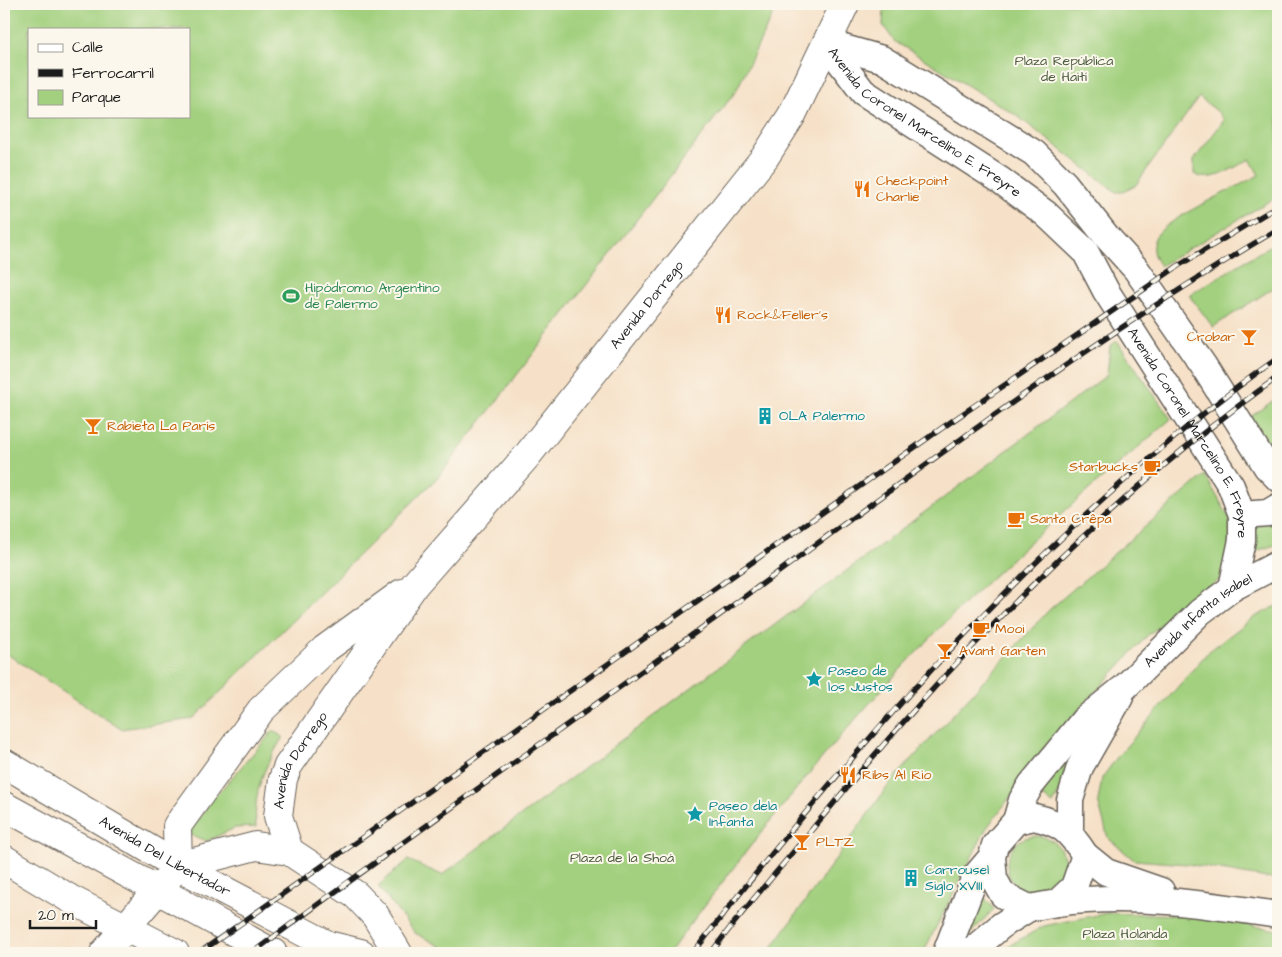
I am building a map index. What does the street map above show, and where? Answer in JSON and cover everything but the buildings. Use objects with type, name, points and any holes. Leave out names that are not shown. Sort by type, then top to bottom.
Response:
[{"type":"main road","name":"Avenida Dorrego","points":[[289,851],[278,816],[283,779],[288,766],[415,584],[526,457],[765,157],[792,115],[845,4]]},
{"type":"main road","name":"Avenida Dorrego","points":[[178,866],[177,826],[261,710],[325,649],[415,584]]},
{"type":"main road","name":"Avenida Del Libertador","points":[[4,763],[178,866],[332,949],[361,953]]},
{"type":"main road","points":[[4,806],[156,891],[273,953]]},
{"type":"main road","points":[[104,953],[178,866],[256,846],[289,851],[356,895],[375,914],[398,953]]},
{"type":"main road","points":[[4,859],[126,929],[175,953]]},
{"type":"street","name":"Avenida Coronel Marcelino E. Freyre","points":[[826,44],[882,59],[1034,153],[1066,184],[1107,237],[1136,270],[1203,365],[1267,467],[1278,478]]},
{"type":"street","name":"Avenida Coronel Marcelino E. Freyre","points":[[826,44],[863,92],[1000,180],[1046,214],[1085,251],[1106,291],[1231,486],[1242,515],[1242,540],[1232,588]]},
{"type":"street","points":[[1169,388],[1203,365]]},
{"type":"street","points":[[1242,515],[1261,514],[1278,508]]},
{"type":"street","name":"Avenida Infanta Isabel","points":[[1016,821],[1022,800],[1031,785],[1084,720],[1125,687],[1200,612],[1232,588],[1278,564]]},
{"type":"street","name":"Avenida Infanta Isabel","points":[[1070,832],[1070,800],[1080,767],[1125,687]]},
{"type":"street","points":[[1030,908],[1003,895],[994,879],[992,857],[995,845],[1016,821],[1034,817],[1050,821],[1070,832],[1085,855],[1106,872],[1202,903]]},
{"type":"street","points":[[1057,903],[1074,887],[1085,855]]},
{"type":"street","points":[[946,953],[975,877],[992,857]]},
{"type":"street","points":[[969,953],[1002,924],[1030,908],[1083,899],[1202,903],[1278,915]]},
{"type":"green space","name":"Hipódromo Argentino de Palermo","points":[[4,4],[778,4],[736,91],[439,476],[193,719],[121,729],[4,652]]},
{"type":"green space","name":"Plaza República de Haití","points":[[884,4],[1278,4],[1278,196],[1160,266],[1154,256],[1153,246],[1155,238],[1161,231],[1186,213],[1259,175],[1250,159],[1215,176],[1201,177],[1194,174],[1194,160],[1224,120],[1218,112],[1199,97],[1135,186],[1123,192],[1116,192],[1016,115],[894,41],[883,25]]},
{"type":"green space","points":[[1278,241],[1278,285],[1213,327],[1189,295]]},
{"type":"green space","name":"Plaza de la Shoá","points":[[1117,341],[1171,419],[1010,561],[919,650],[843,733],[807,776],[669,953],[453,953],[415,933],[378,886],[408,860],[442,875],[1107,375],[1110,346]]},
{"type":"green space","points":[[1278,397],[1278,461],[1246,420]]},
{"type":"green space","points":[[1205,475],[1231,521],[1235,541],[1223,577],[1148,635],[1064,726],[986,829],[923,953],[768,953],[891,782],[1049,610]]},
{"type":"green space","points":[[1278,519],[1278,544],[1250,553],[1252,526]]},
{"type":"green space","points":[[1278,605],[1278,880],[1187,864],[1134,860],[1108,838],[1098,801],[1102,778],[1118,756],[1208,652],[1253,618]]},
{"type":"green space","points":[[1091,729],[1053,804],[1039,793]]},
{"type":"green space","points":[[273,731],[283,737],[265,769],[258,790],[256,827],[235,828],[207,841],[190,835],[211,801]]},
{"type":"green space","points":[[1036,836],[1052,841],[1060,849],[1065,865],[1060,881],[1052,889],[1036,894],[1020,889],[1012,881],[1007,865],[1012,849],[1020,841]]},
{"type":"green space","points":[[978,890],[994,909],[952,952]]},
{"type":"green space","name":"Plaza Holanda","points":[[1107,913],[1187,915],[1278,930],[1278,953],[996,953],[1044,926]]},
{"type":"railway","points":[[199,953],[942,428],[1178,266],[1278,206]]},
{"type":"railway","points":[[252,953],[1006,407],[1141,315],[1278,229]]},
{"type":"railway","points":[[693,953],[832,781],[930,671],[981,618],[1086,515],[1132,473],[1203,414],[1278,358]]},
{"type":"railway","points":[[711,953],[866,765],[975,644],[1031,586],[1090,530],[1151,477],[1213,425],[1278,377]]},
{"type":"place","name":"Checkpoint Charlie","points":[[862,189]]},
{"type":"place","name":"Hipódromo Argentino de Palermo","points":[[291,296]]},
{"type":"place","name":"Rock&Feller's","points":[[723,315]]},
{"type":"place","name":"Crobar","points":[[1249,337]]},
{"type":"place","name":"OLA Palermo","points":[[765,416]]},
{"type":"place","name":"Rabieta La París","points":[[93,426]]},
{"type":"place","name":"Starbucks","points":[[1152,467]]},
{"type":"place","name":"Santa Crêpa","points":[[1016,519]]},
{"type":"place","name":"Mooi","points":[[981,629]]},
{"type":"place","name":"Avant Garten","points":[[945,651]]},
{"type":"place","name":"Paseo de los Justos","points":[[814,679]]},
{"type":"place","name":"Ribs Al Rio","points":[[848,775]]},
{"type":"place","name":"Paseo dela Infanta","points":[[695,814]]},
{"type":"place","name":"PLTZ","points":[[802,842]]},
{"type":"place","name":"Carrousel Siglo XVIII","points":[[911,878]]}]
